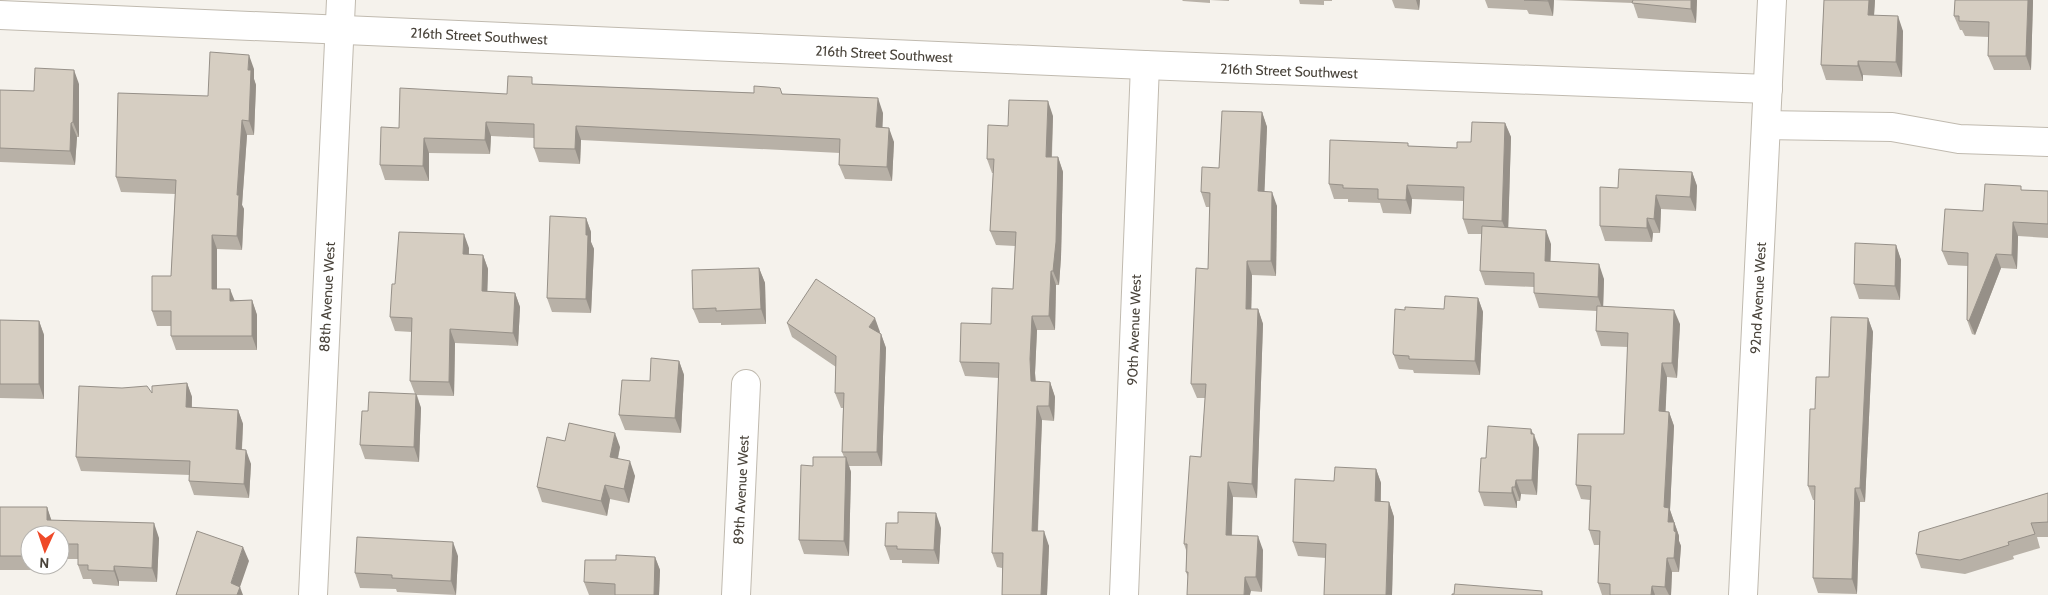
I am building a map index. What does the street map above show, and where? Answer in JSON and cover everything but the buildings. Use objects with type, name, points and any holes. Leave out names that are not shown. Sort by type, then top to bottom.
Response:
[{"type":"street","name":"88th Avenue West","points":[[313,595],[341,0]]},
{"type":"street","name":"92nd Avenue West","points":[[1743,595],[1772,0]]},
{"type":"street","name":"216th Street Southwest","points":[[0,14],[1145,66],[1768,89]]},
{"type":"street","name":"90th Avenue West","points":[[1124,595],[1145,66]]},
{"type":"street","points":[[1767,125],[1892,127],[1958,139],[2048,142]]},
{"type":"street","name":"89th Avenue West","points":[[736,595],[746,384]]}]
